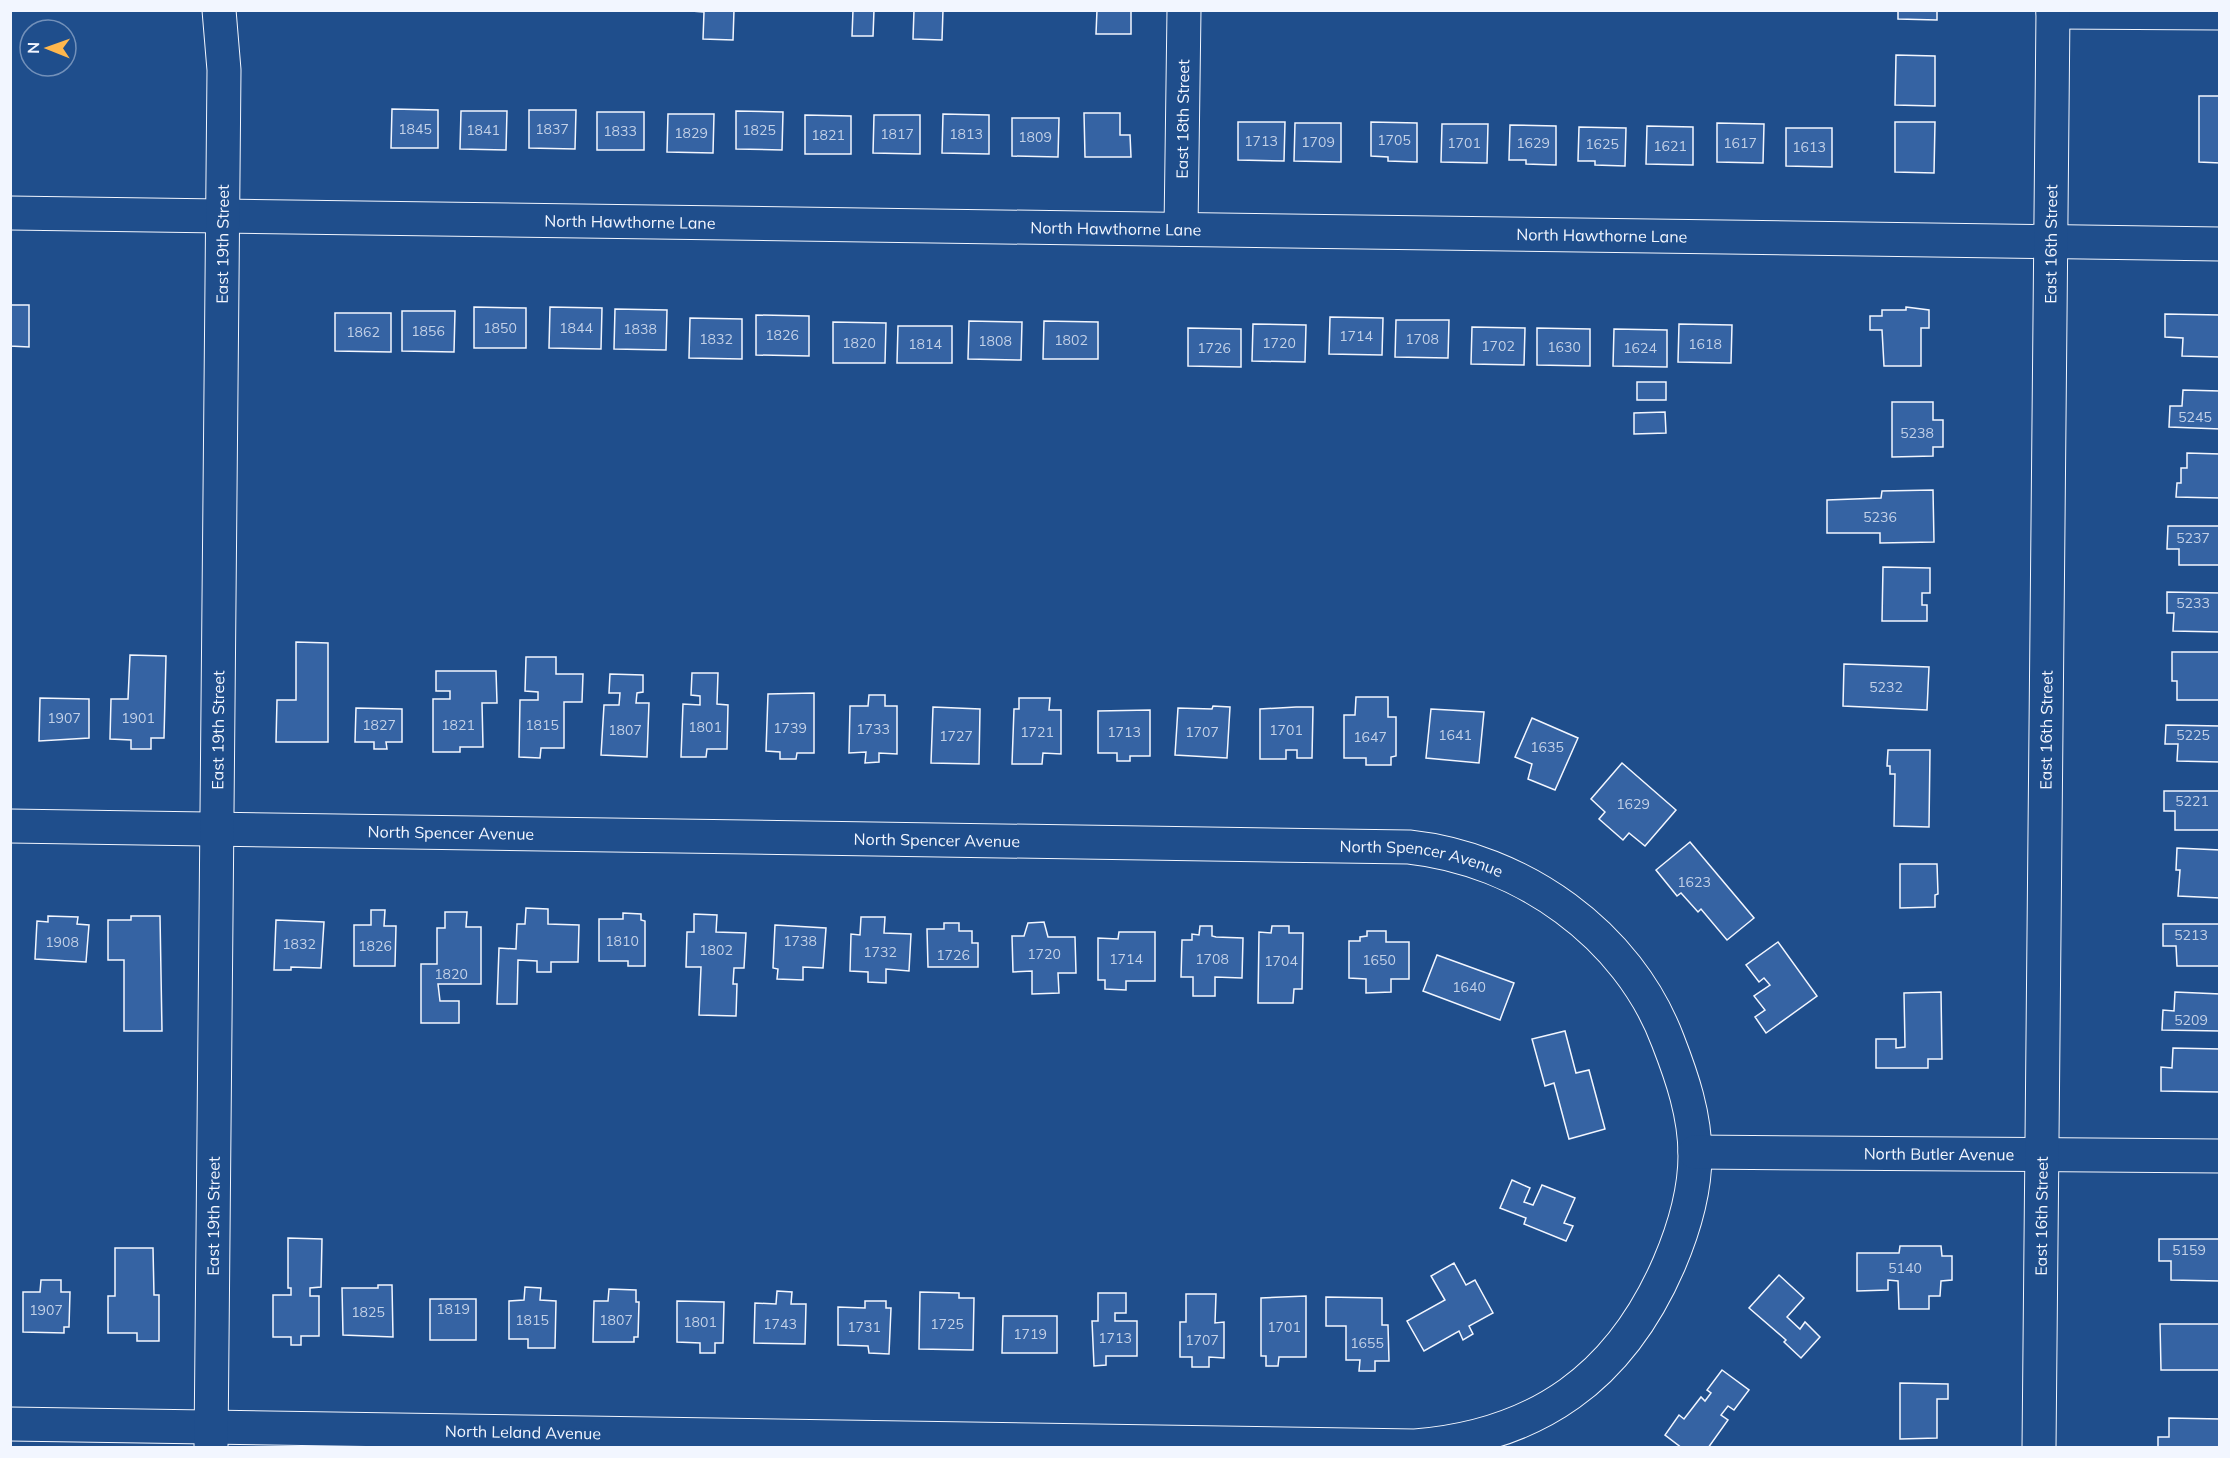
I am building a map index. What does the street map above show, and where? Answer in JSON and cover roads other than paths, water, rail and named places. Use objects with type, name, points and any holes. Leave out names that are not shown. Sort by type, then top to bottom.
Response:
[{"type":"street","name":"East 19th Street","points":[[211,1438],[224,70],[219,10]]},
{"type":"street","name":"East 18th Street","points":[[1181,229],[1184,10]]},
{"type":"street","points":[[2053,11],[2220,13]]},
{"type":"street","name":"East 16th Street","points":[[2039,1448],[2053,11]]},
{"type":"street","name":"North Hawthorne Lane","points":[[10,213],[2220,244]]},
{"type":"street","name":"North Spencer Avenue","points":[[10,826],[1397,846],[1438,851],[1492,867],[1544,893],[1599,937],[1628,968],[1652,1004],[1675,1055],[1688,1096],[1695,1152]]},
{"type":"street","name":"North Butler Avenue","points":[[1695,1152],[2220,1156]]},
{"type":"street","name":"North Leland Avenue","points":[[10,1424],[211,1438],[1415,1446],[1456,1441],[1497,1431],[1548,1408],[1582,1384],[1622,1346],[1660,1287],[1679,1241],[1689,1208],[1695,1152]]}]
